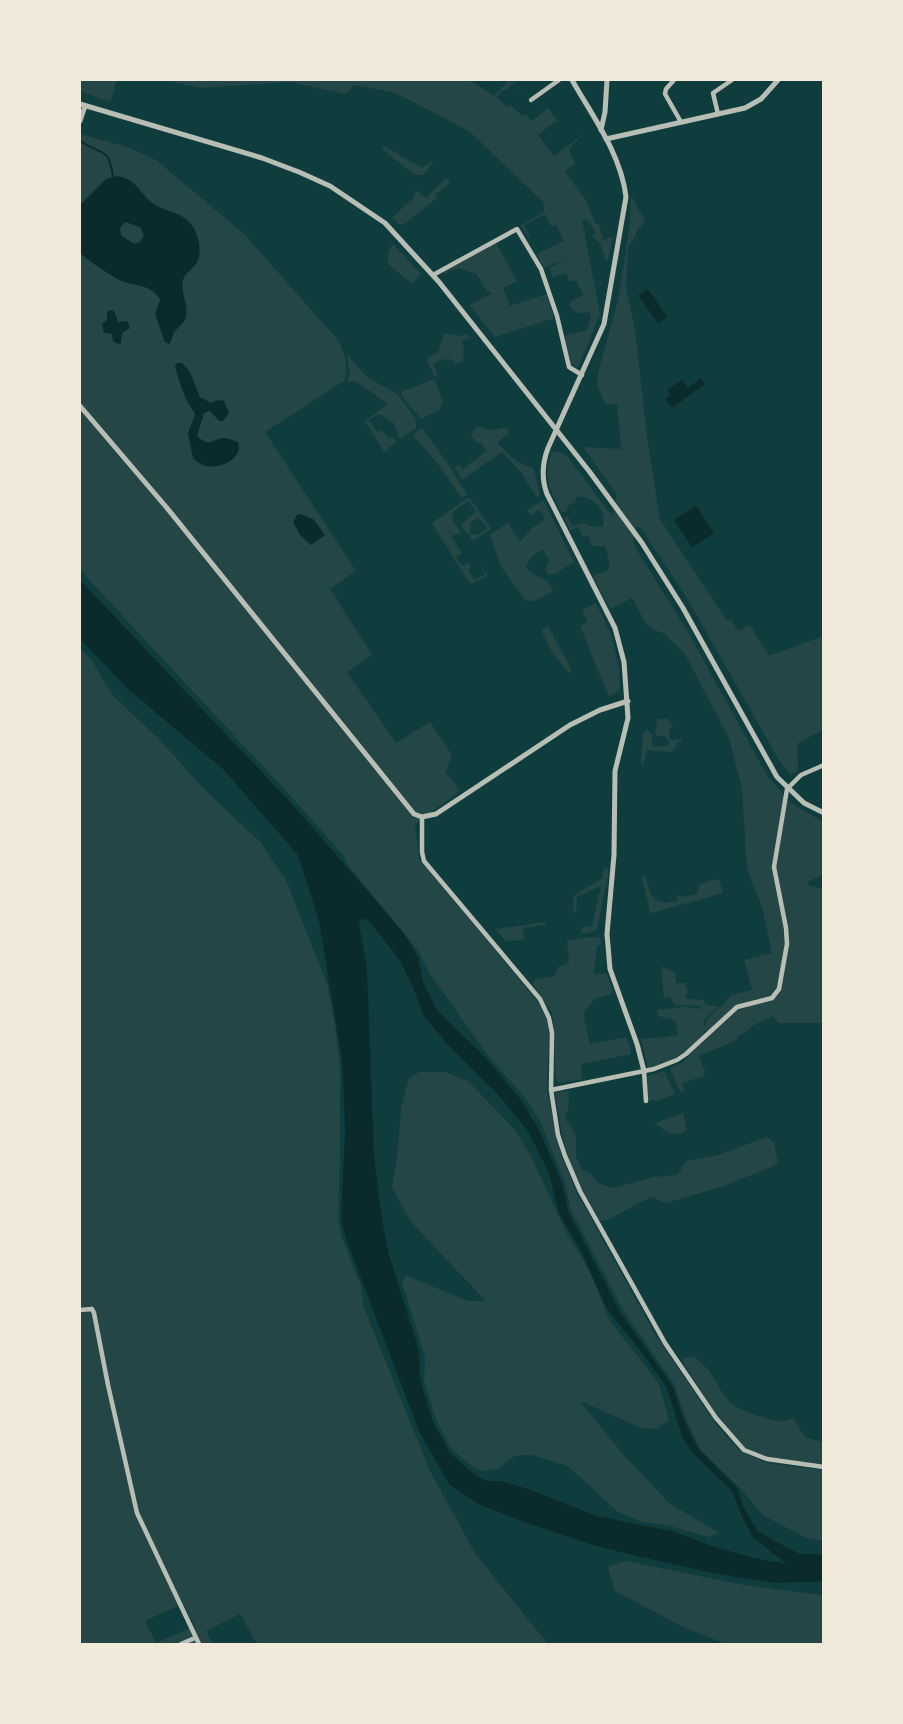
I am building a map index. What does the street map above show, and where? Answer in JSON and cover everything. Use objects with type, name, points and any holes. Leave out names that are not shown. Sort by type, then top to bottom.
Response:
[{"type":"street","points":[[531,100],[559,80]]},
{"type":"street","points":[[572,80],[618,164],[624,186],[625,208],[606,316],[544,458],[544,485],[615,628],[624,662],[628,701],[626,729],[615,771],[614,855],[607,934],[610,969],[637,1044],[644,1071],[646,1101]]},
{"type":"street","points":[[601,130],[605,112],[607,80]]},
{"type":"street","points":[[674,80],[666,88],[665,94],[681,122]]},
{"type":"street","points":[[718,114],[712,93],[732,80]]},
{"type":"street","points":[[606,139],[753,104],[778,80]]},
{"type":"street","points":[[80,121],[82,105],[262,159],[330,186],[385,223],[433,275],[556,429],[642,543],[701,639],[768,761],[787,789],[804,803],[824,813]]},
{"type":"street","points":[[433,275],[517,229],[541,269],[557,316],[567,363],[571,369],[582,375]]},
{"type":"street","points":[[80,406],[118,448],[414,814],[422,817],[436,814],[585,717],[628,701]]},
{"type":"street","points":[[551,1090],[644,1071],[677,1060],[737,1007],[777,995],[784,971],[787,944],[774,867],[787,789],[801,775],[824,765]]},
{"type":"street","points":[[422,817],[424,861],[540,999],[545,1009],[552,1033],[551,1090],[558,1135],[565,1156],[580,1191],[665,1343],[716,1418],[744,1450],[767,1459],[824,1467]]},
{"type":"street","points":[[80,1310],[92,1309],[94,1313],[137,1513],[199,1644]]},
{"type":"street","points":[[181,1644],[195,1638]]},
{"type":"shaded area","points":[[80,80],[117,80],[110,102],[80,91]]},
{"type":"shaded area","points":[[165,80],[469,80],[494,96],[509,80],[512,80],[529,98],[513,83],[496,97],[507,107],[511,105],[522,116],[525,114],[532,121],[548,108],[557,120],[538,135],[554,156],[585,133],[571,146],[569,151],[575,163],[565,172],[585,199],[596,224],[599,224],[603,240],[613,237],[608,261],[606,261],[600,243],[592,236],[596,234],[587,219],[582,220],[600,314],[578,368],[569,363],[565,337],[587,330],[591,317],[589,312],[578,313],[570,307],[570,302],[583,295],[576,280],[569,282],[566,273],[552,278],[550,268],[567,258],[544,268],[537,254],[564,241],[556,225],[551,226],[545,214],[524,225],[530,236],[528,237],[521,225],[544,212],[543,202],[469,131],[396,93],[354,85],[346,94],[289,82],[201,88]]},
{"type":"shaded area","points":[[80,134],[127,147],[156,160],[244,234],[337,339],[345,359],[344,381],[265,432],[356,571],[330,589],[372,655],[347,672],[396,743],[430,722],[452,755],[446,772],[460,791],[415,824],[419,859],[535,998],[546,1018],[549,1034],[547,1091],[562,1157],[577,1193],[655,1334],[718,1427],[740,1451],[767,1463],[823,1470],[823,1541],[807,1538],[764,1516],[738,1486],[700,1449],[686,1419],[674,1384],[623,1310],[571,1210],[565,1183],[540,1121],[525,1098],[486,1053],[430,974],[419,952],[345,861],[345,857],[80,570]]},
{"type":"shaded area","points":[[384,146],[422,168],[433,160],[423,175],[413,174],[382,149]]},
{"type":"shaded area","points":[[124,177],[154,204],[186,219],[197,236],[200,247],[199,258],[183,280],[186,317],[175,331],[169,344],[165,342],[155,314],[160,300],[157,295],[148,288],[119,280],[80,253],[80,205],[106,179]],"holes":[[[125,222],[140,227],[144,235],[140,242],[134,244],[121,235],[120,228]]]},
{"type":"shaded area","points":[[446,178],[450,183],[435,195],[437,198],[404,224],[400,225],[392,218],[413,198],[416,190],[426,198]]},
{"type":"shaded area","points":[[631,196],[645,221],[628,247],[626,288],[635,330],[647,436],[660,520],[727,621],[731,619],[738,631],[750,625],[769,656],[823,636],[823,730],[798,743],[797,772],[790,774],[780,762],[685,595],[640,527],[636,527],[635,547],[688,632],[768,777],[791,803],[823,822],[823,875],[809,881],[808,885],[823,889],[823,1023],[779,1023],[773,1016],[752,1026],[737,1037],[737,1040],[699,1056],[705,1072],[704,1076],[682,1083],[684,1091],[681,1093],[670,1068],[683,1062],[709,1036],[706,1030],[680,1055],[648,1068],[641,1039],[676,1036],[678,1033],[675,1020],[658,1016],[657,1010],[686,1007],[700,1009],[702,1006],[675,1005],[670,997],[664,998],[661,966],[675,973],[676,983],[685,983],[687,999],[704,1000],[705,1004],[718,1007],[704,1020],[704,1027],[709,1018],[731,995],[752,990],[744,960],[772,953],[763,910],[747,869],[742,789],[729,738],[685,654],[665,634],[652,629],[645,622],[632,598],[610,609],[593,576],[608,570],[610,564],[605,546],[592,546],[588,536],[583,537],[579,527],[570,530],[564,518],[568,516],[572,526],[583,523],[603,527],[603,515],[598,505],[589,499],[577,497],[575,503],[569,505],[566,512],[561,512],[549,483],[549,461],[552,452],[558,451],[568,457],[612,516],[617,494],[583,447],[621,449],[617,404],[606,405],[597,385],[598,373],[618,300],[630,225]]},
{"type":"shaded area","points":[[496,243],[517,281],[503,288],[510,306],[547,294],[554,318],[495,337],[469,305],[492,294],[490,291],[487,292],[477,274],[458,268],[448,271],[446,275],[443,272]]},
{"type":"shaded area","points":[[393,244],[421,274],[412,284],[388,264],[388,252]]},
{"type":"shaded area","points":[[648,289],[667,317],[658,323],[638,295]]},
{"type":"shaded area","points":[[114,311],[118,322],[127,321],[130,328],[122,333],[121,343],[118,344],[113,341],[112,334],[104,333],[102,324],[107,320],[107,312]]},
{"type":"shaded area","points":[[444,333],[459,336],[468,334],[471,338],[462,341],[463,361],[454,364],[453,360],[446,359],[436,362],[434,365],[438,376],[434,377],[427,359],[439,351]]},
{"type":"shaded area","points":[[347,355],[367,377],[397,394],[416,419],[416,428],[400,439],[393,422],[379,414],[369,420],[377,432],[381,430],[389,438],[393,437],[396,442],[384,452],[365,421],[388,404],[357,382],[347,381],[350,374]]},
{"type":"shaded area","points":[[177,363],[182,363],[190,372],[200,397],[211,403],[218,400],[224,401],[229,413],[223,421],[219,421],[210,411],[204,413],[197,436],[206,442],[224,438],[238,442],[239,449],[236,455],[224,464],[208,466],[200,464],[193,458],[188,433],[195,415],[180,384],[175,366]]},
{"type":"shaded area","points":[[701,378],[705,384],[672,408],[665,399],[670,395],[667,390],[682,380],[688,388]]},
{"type":"shaded area","points":[[434,379],[443,401],[439,410],[421,419],[401,392]]},
{"type":"shaded area","points":[[477,426],[488,430],[506,428],[509,432],[497,443],[516,461],[534,469],[540,494],[537,498],[520,471],[502,452],[462,480],[455,467],[457,465],[464,469],[486,451],[481,442],[477,444],[471,435]]},
{"type":"shaded area","points":[[422,428],[467,494],[462,498],[438,464],[413,435]]},
{"type":"shaded area","points":[[469,497],[490,527],[490,530],[472,541],[471,533],[478,535],[487,527],[478,518],[471,522],[469,536],[462,527],[462,524],[476,511],[468,501],[451,513],[454,517],[452,520],[461,533],[451,536],[462,553],[456,557],[462,566],[469,563],[468,570],[474,579],[485,575],[481,565],[488,576],[470,584],[432,523]]},
{"type":"shaded area","points":[[542,501],[574,562],[555,574],[549,575],[545,570],[549,559],[543,550],[535,554],[526,567],[553,589],[552,592],[534,601],[525,600],[501,566],[490,535],[508,523],[520,542],[532,528],[544,520],[543,514],[538,510],[533,515],[527,510]]},
{"type":"shaded area","points":[[696,505],[714,533],[692,547],[674,520]]},
{"type":"shaded area","points":[[301,514],[314,520],[325,535],[311,545],[300,535],[293,522],[297,515]]},
{"type":"shaded area","points":[[80,580],[293,805],[403,932],[418,957],[423,982],[438,1011],[486,1058],[521,1100],[540,1132],[562,1184],[568,1211],[620,1312],[673,1387],[683,1418],[698,1449],[738,1489],[743,1506],[757,1530],[800,1554],[823,1555],[823,1581],[775,1583],[712,1573],[593,1545],[480,1505],[449,1484],[419,1431],[341,1221],[345,1129],[342,1061],[319,921],[298,855],[224,770],[128,689],[80,639]],"holes":[[[362,918],[369,921],[399,959],[424,1016],[448,1045],[495,1091],[528,1131],[549,1173],[559,1214],[581,1251],[607,1309],[667,1388],[682,1436],[692,1452],[732,1491],[753,1537],[786,1564],[753,1558],[675,1532],[597,1516],[531,1490],[501,1481],[487,1481],[475,1475],[450,1453],[432,1420],[420,1378],[419,1350],[389,1255],[382,1220],[374,1155],[367,969],[359,923]]]},
{"type":"shaded area","points":[[596,603],[612,637],[619,670],[620,689],[609,697],[580,626],[588,622],[582,610]]},
{"type":"shaded area","points":[[548,626],[572,670],[570,673],[552,652],[541,630]]},
{"type":"shaded area","points":[[80,649],[91,659],[112,695],[159,739],[204,789],[261,843],[286,880],[327,984],[335,1023],[340,1068],[338,1222],[361,1286],[363,1305],[430,1471],[475,1553],[548,1644],[257,1644],[240,1614],[206,1631],[213,1644],[80,1644]],"holes":[[[182,1604],[195,1626],[156,1643],[145,1621]]]},
{"type":"shaded area","points":[[659,719],[668,719],[673,728],[669,728],[670,740],[682,739],[682,741],[678,742],[672,752],[647,750],[642,768],[643,733],[647,730],[653,736],[651,743],[655,747],[669,745],[664,736],[658,736],[655,733]]},
{"type":"shaded area","points":[[607,868],[609,871],[597,929],[590,933],[581,933],[582,927],[592,926],[601,886],[577,897],[576,914],[573,896],[603,878],[603,869]]},
{"type":"shaded area","points":[[642,877],[646,877],[649,890],[655,899],[664,902],[678,900],[676,895],[684,897],[697,894],[699,885],[716,879],[720,880],[723,893],[650,913]]},
{"type":"shaded area","points":[[546,922],[545,925],[523,928],[524,940],[506,941],[495,929]]},
{"type":"shaded area","points":[[597,937],[602,944],[597,946],[594,974],[607,974],[613,991],[609,995],[594,999],[583,1014],[590,1044],[626,1037],[631,1054],[581,1064],[582,1079],[560,1083],[556,1080],[552,1013],[533,984],[534,980],[555,976],[558,967],[569,963],[567,940]]},
{"type":"shaded area","points":[[664,1071],[675,1094],[656,1101],[648,1100],[646,1079],[648,1076]]},
{"type":"shaded area","points":[[419,1072],[445,1072],[468,1081],[514,1129],[531,1156],[566,1232],[590,1272],[609,1319],[659,1384],[669,1420],[657,1429],[642,1428],[580,1401],[620,1451],[669,1503],[719,1533],[708,1537],[670,1526],[640,1521],[618,1512],[568,1466],[533,1455],[514,1456],[499,1468],[481,1471],[469,1464],[450,1447],[435,1417],[424,1380],[425,1357],[402,1282],[407,1276],[468,1301],[486,1301],[411,1222],[392,1187],[401,1110],[408,1080]]},
{"type":"shaded area","points":[[569,1091],[565,1117],[576,1136],[576,1157],[582,1170],[590,1173],[598,1183],[613,1188],[654,1177],[678,1175],[686,1161],[718,1155],[767,1137],[774,1143],[778,1161],[773,1166],[721,1187],[666,1203],[651,1197],[607,1220],[600,1221],[566,1154],[555,1094]]},
{"type":"shaded area","points":[[683,1113],[687,1130],[680,1134],[669,1133],[655,1123]]},
{"type":"shaded area","points":[[692,1357],[705,1366],[735,1406],[775,1421],[793,1418],[805,1437],[823,1442],[823,1465],[771,1457],[745,1448],[716,1414],[684,1364],[683,1358]]},
{"type":"shaded area","points":[[626,1561],[749,1586],[823,1595],[823,1644],[726,1644],[681,1626],[615,1591],[608,1567]]},
{"type":"waterway","points":[[80,141],[107,156],[113,177]]}]
